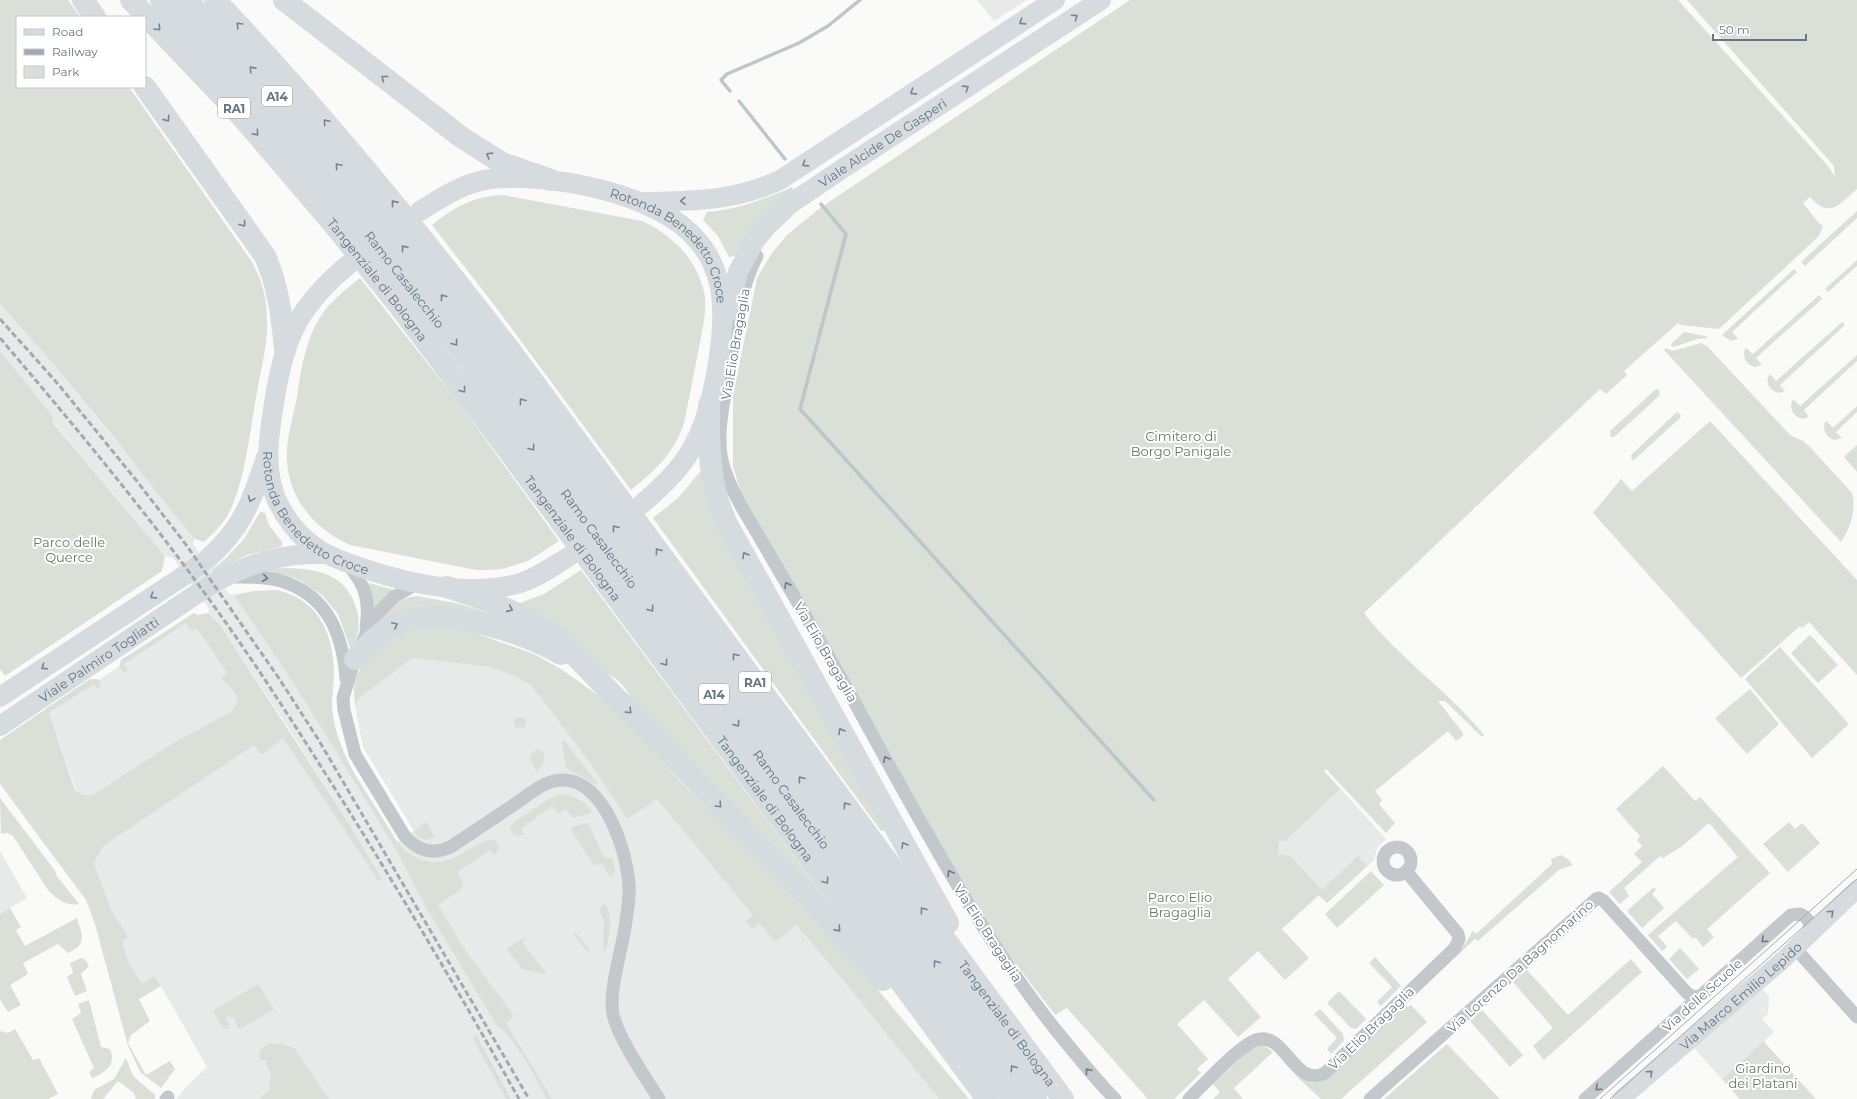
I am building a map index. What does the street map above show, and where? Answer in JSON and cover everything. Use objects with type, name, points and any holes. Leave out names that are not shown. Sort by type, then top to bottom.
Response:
[{"type":"highway","points":[[83,0],[94,16]]},
{"type":"highway","name":"Tangenziale di Bologna","points":[[131,0],[242,117],[355,202]]},
{"type":"highway","name":"Ramo Casalecchio","points":[[160,0],[270,117],[355,202]]},
{"type":"highway","name":"Ramo Casalecchio","points":[[186,0],[238,53],[291,112],[355,202],[421,285],[534,418],[1036,1099]]},
{"type":"highway","name":"Tangenziale di Bologna","points":[[215,0],[266,53],[355,202],[421,285],[502,442],[986,1099]]},
{"type":"highway","points":[[284,0],[461,137],[502,163],[550,180]]},
{"type":"highway","points":[[146,88],[265,256],[273,275],[279,296],[285,349]]},
{"type":"highway","name":"Tangenziale di Bologna","points":[[421,285],[512,353],[1060,1095]]},
{"type":"highway","name":"Ramo Casalecchio","points":[[421,285],[476,371],[1012,1099]]},
{"type":"highway","points":[[709,405],[711,471],[718,505],[726,522],[929,891],[1060,1095]]},
{"type":"highway","points":[[446,587],[484,599],[532,621],[560,640],[812,901],[886,983],[983,1099]]},
{"type":"highway","points":[[355,659],[370,642],[392,626],[414,618],[450,618],[504,630],[546,646],[565,656],[606,688]]},
{"type":"main road","name":"Viale Alcide De Gasperi","points":[[641,202],[712,200],[729,198],[764,187],[780,180],[1055,0]]},
{"type":"main road","name":"Viale Alcide De Gasperi","points":[[720,333],[738,272],[756,239],[776,216],[790,204],[828,178],[1101,0]]},
{"type":"main road","name":"Rotonda Benedetto Croce","points":[[420,211],[460,188],[491,179],[550,180],[592,188],[641,202],[669,215],[698,240],[711,261],[719,284],[720,333],[716,372],[709,405],[699,436],[684,461],[642,504]]},
{"type":"main road","name":"Rotonda Benedetto Croce","points":[[349,264],[332,278],[307,305],[298,319],[285,349],[278,380],[268,449],[271,479],[275,495],[283,511],[300,535],[317,549],[346,563],[418,583],[446,587],[492,588],[517,584],[535,576],[570,556]]},
{"type":"main road","points":[[205,561],[228,539],[242,519],[256,487],[268,449]]},
{"type":"main road","points":[[223,579],[247,566],[274,558],[298,554],[326,554]]},
{"type":"main road","name":"Viale Palmiro Togliatti","points":[[0,697],[185,575]]},
{"type":"main road","name":"Viale Palmiro Togliatti","points":[[0,726],[198,593]]},
{"type":"main road","name":"Via Marco Emilio Lepido","points":[[1621,1099],[1801,942],[1857,889]]},
{"type":"street","name":"Via Elio Bragaglia","points":[[828,178],[799,203],[775,230],[762,246],[748,275],[742,295],[720,430],[721,456],[728,480],[741,506],[841,679],[932,844],[986,933],[1029,996],[1095,1079],[1115,1099]]},
{"type":"street","points":[[346,563],[359,578],[366,592],[368,604],[365,632]]},
{"type":"street","points":[[223,579],[266,578],[281,581],[294,586],[315,600],[324,609],[335,628],[345,662],[346,684]]},
{"type":"street","points":[[418,583],[394,597],[375,616],[365,632],[355,659],[346,684],[343,698],[344,710],[355,754],[404,835],[414,845],[424,850],[439,852],[452,846],[532,792],[556,781],[569,781],[582,787],[594,795],[603,805],[614,826],[626,863],[629,887],[626,923],[612,997],[613,1015],[620,1034],[659,1099]]},
{"type":"street","name":"Via Elio Bragaglia","points":[[1189,1099],[1232,1058],[1249,1044],[1259,1039],[1264,1039],[1274,1044],[1305,1073],[1315,1076],[1325,1073],[1455,948],[1459,939],[1458,934],[1406,871]]},
{"type":"street","name":"Via Lorenzo Da Bagnomarino","points":[[1370,1099],[1596,899],[1599,898],[1604,901],[1687,993],[1693,997],[1700,996]]},
{"type":"street","name":"Via delle Scuole","points":[[1585,1099],[1793,914],[1802,914],[1809,921],[1810,928],[1801,942]]},
{"type":"street","points":[[1801,942],[1857,1017]]},
{"type":"shaded area","points":[[977,0],[1027,0],[994,21]]},
{"type":"shaded area","points":[[0,304],[49,359],[172,510],[192,538],[195,539],[193,544],[229,594],[234,595],[317,702],[353,771],[397,842],[414,831],[363,747],[355,706],[358,699],[413,658],[490,667],[519,678],[530,685],[541,698],[593,767],[627,819],[657,798],[707,857],[777,903],[852,991],[939,1099],[329,1099],[302,1060],[259,1099],[176,1099],[207,1067],[161,986],[148,993],[129,963],[94,863],[81,804],[49,713],[197,615],[283,738],[376,877],[377,882],[382,879],[350,825],[287,726],[220,625],[208,613],[209,609],[173,558],[165,556],[53,422],[0,368]]},
{"type":"shaded area","points":[[1324,771],[1386,839],[1377,848],[1374,860],[1327,903],[1319,895],[1276,888],[1272,816]]},
{"type":"shaded area","points":[[0,851],[27,898],[0,914]]},
{"type":"shaded area","points":[[1761,987],[1769,997],[1768,1014],[1762,1019],[1774,1032],[1722,1079],[1693,1047]]},
{"type":"green space","points":[[0,0],[68,0],[79,16],[16,16],[16,88],[130,88],[252,262],[259,276],[263,290],[266,305],[267,329],[264,356],[248,449],[242,477],[231,510],[213,534],[204,542],[193,538],[107,429],[49,359],[0,304]]},
{"type":"green space","points":[[1130,0],[1678,0],[1829,167],[1835,177],[1834,166],[1687,0],[1857,0],[1857,189],[1841,203],[1832,208],[1820,206],[1810,197],[1803,203],[1823,226],[1819,236],[1719,329],[1681,325],[1678,323],[1624,371],[1627,375],[1606,394],[1600,389],[1364,613],[1392,645],[1455,703],[1484,735],[1482,737],[1445,701],[1438,701],[1463,733],[1463,736],[1456,741],[1448,731],[1375,791],[1382,800],[1379,804],[1395,823],[1386,833],[1326,769],[1324,771],[1340,789],[1285,841],[1279,841],[1278,854],[1290,856],[1322,890],[1358,856],[1367,866],[1327,903],[1319,895],[1282,929],[1309,958],[1285,980],[1258,951],[1228,979],[1261,1017],[1238,1037],[1204,1000],[1177,1024],[1208,1059],[1197,1069],[1201,1073],[1174,1099],[1148,1099],[1067,1008],[1055,1015],[1007,952],[979,911],[746,507],[733,467],[733,396],[757,278],[772,253],[787,235],[820,208]]},
{"type":"green space","points":[[792,187],[794,191],[767,213],[748,236],[735,256],[729,257],[718,236],[703,220],[707,212],[729,209],[751,203]]},
{"type":"green space","points":[[503,195],[642,221],[663,233],[681,249],[689,258],[700,280],[704,292],[705,315],[684,423],[670,452],[648,476],[631,490],[498,310],[432,225],[457,208],[473,200]]},
{"type":"green space","points":[[1857,211],[1857,218],[1805,266],[1801,262]]},
{"type":"green space","points":[[1857,260],[1857,266],[1828,292],[1825,289]]},
{"type":"green space","points":[[1794,269],[1797,272],[1732,332],[1738,339],[1731,341],[1722,335]]},
{"type":"green space","points":[[360,278],[458,402],[559,541],[528,561],[502,569],[476,570],[350,545],[326,531],[306,512],[293,488],[287,460],[289,436],[304,356],[310,337],[323,313],[338,297]]},
{"type":"green space","points":[[1819,295],[1822,299],[1756,358],[1762,365],[1755,367],[1746,361],[1744,352],[1746,348],[1753,354]]},
{"type":"green space","points":[[1842,322],[1845,325],[1780,385],[1785,391],[1779,393],[1769,386],[1768,377],[1770,374],[1776,381]]},
{"type":"green space","points":[[1684,332],[1705,336],[1708,338],[1697,339],[1674,347],[1670,345]]},
{"type":"green space","points":[[1701,343],[1707,346],[1790,435],[1803,441],[1810,447],[1852,493],[1854,505],[1852,518],[1841,542],[1664,350],[1666,348],[1673,351]]},
{"type":"green space","name":"Parco delle Querce","points":[[0,351],[52,416],[53,423],[165,556],[162,571],[5,676],[0,669]]},
{"type":"green space","points":[[1857,355],[1857,361],[1804,410],[1809,417],[1803,419],[1795,415],[1791,407],[1792,401],[1794,400],[1800,406]]},
{"type":"green space","points":[[1656,389],[1659,390],[1660,395],[1614,437],[1611,437],[1610,431]]},
{"type":"green space","points":[[1857,406],[1857,412],[1836,432],[1842,438],[1835,440],[1826,434],[1824,425],[1826,421],[1833,428]]},
{"type":"green space","points":[[1677,412],[1681,415],[1680,418],[1634,460],[1632,460],[1631,455]]},
{"type":"green space","points":[[1710,421],[1857,580],[1857,675],[1809,622],[1802,628],[1800,626],[1741,678],[1593,513],[1621,479],[1632,491]]},
{"type":"green space","points":[[1857,445],[1857,472],[1844,457]]},
{"type":"green space","points":[[700,472],[887,829],[881,831],[653,518],[678,498]]},
{"type":"green space","points":[[260,512],[265,513],[269,525],[282,542],[282,546],[247,555],[213,572],[211,570],[224,560],[244,539]]},
{"type":"green space","points":[[259,569],[310,570],[323,573],[334,578],[344,586],[352,597],[358,616],[359,625],[352,647],[350,647],[338,614],[323,596],[303,582],[294,578]]},
{"type":"green space","points":[[581,570],[827,901],[826,903],[631,701],[626,690],[619,682],[599,669],[517,604],[544,594]]},
{"type":"green space","points":[[369,583],[395,590],[373,611],[368,585]]},
{"type":"green space","points":[[277,590],[292,595],[304,602],[313,610],[327,633],[331,646],[334,675],[332,709],[339,739],[355,774],[397,842],[410,854],[417,858],[433,862],[450,860],[488,840],[494,840],[497,843],[498,850],[494,855],[490,850],[457,872],[463,883],[461,889],[438,905],[465,950],[514,1016],[506,1023],[552,1099],[547,1099],[519,1049],[496,1024],[428,911],[395,848],[334,748],[289,676],[234,595],[254,591]]},
{"type":"green space","points":[[418,596],[460,604],[514,621],[375,626],[393,606],[404,599]]},
{"type":"green space","points":[[194,613],[197,615],[208,613],[220,625],[350,825],[382,879],[377,882],[376,877],[283,738],[261,755],[254,745],[103,846],[94,863],[111,910],[128,937],[122,941],[129,963],[142,984],[154,976],[161,986],[139,999],[150,1021],[131,1035],[128,1043],[146,1075],[170,1061],[175,1069],[161,1088],[141,1073],[128,1046],[95,924],[86,900],[0,784],[0,740],[90,679],[98,679],[101,685],[98,690],[94,684],[49,713],[75,790],[80,794],[88,796],[93,795],[180,739],[232,711],[237,702],[237,696],[221,678],[227,673],[197,628],[191,631],[186,623],[124,664],[128,671],[124,672],[119,668],[121,660]]},
{"type":"green space","points":[[433,627],[469,631],[534,654],[561,669],[609,703],[680,781],[775,876],[859,967],[969,1099],[939,1099],[852,991],[796,925],[775,942],[760,923],[752,929],[746,921],[753,915],[657,799],[627,819],[593,767],[530,685],[519,678],[490,667],[413,658],[358,699],[355,706],[355,681],[364,663],[377,648],[402,633]]},
{"type":"green space","points":[[1810,635],[1838,665],[1818,683],[1791,653]]},
{"type":"green space","points":[[1780,647],[1849,724],[1812,758],[1745,679]]},
{"type":"green space","points":[[1750,689],[1779,724],[1747,754],[1715,718]]},
{"type":"green space","points":[[522,717],[525,718],[525,728],[518,729],[515,728],[514,721],[515,718]]},
{"type":"green space","points":[[563,739],[597,783],[595,784],[566,767],[562,741]]},
{"type":"green space","points":[[535,750],[541,750],[544,754],[544,762],[537,772],[529,757]]},
{"type":"green space","points":[[1663,766],[1695,801],[1700,797],[1770,873],[1707,929],[1714,937],[1703,947],[1695,937],[1693,939],[1676,921],[1658,936],[1667,947],[1662,951],[1648,935],[1738,857],[1709,823],[1681,847],[1663,858],[1660,856],[1624,888],[1629,896],[1620,904],[1609,892],[1642,862],[1634,854],[1642,846],[1637,840],[1640,836],[1616,809]]},
{"type":"green space","points":[[559,795],[574,797],[587,805],[592,813],[573,818],[566,809],[558,814],[552,806],[521,829],[524,834],[517,836],[512,833],[510,828],[513,823],[549,799]]},
{"type":"green space","points":[[0,798],[79,904],[75,905],[66,903],[54,896],[48,890],[13,836],[7,833],[1,834]]},
{"type":"green space","points":[[426,822],[435,837],[426,840],[418,837],[414,831]]},
{"type":"green space","points":[[1789,822],[1795,829],[1802,823],[1820,843],[1788,872],[1763,844]]},
{"type":"green space","points":[[588,823],[604,858],[612,858],[615,871],[610,877],[602,863],[594,866],[571,830],[572,827]]},
{"type":"green space","points":[[1561,855],[1569,860],[1573,865],[1559,870],[1478,941],[1475,939],[1410,1000],[1409,999],[1463,947],[1473,931],[1476,934],[1552,864],[1551,859]]},
{"type":"green space","points":[[1371,871],[1384,885],[1337,928],[1325,914]]},
{"type":"green space","points":[[1654,887],[1656,890],[1652,894],[1664,908],[1642,928],[1627,911]]},
{"type":"green space","points":[[605,903],[608,908],[610,920],[606,951],[603,949],[604,921],[599,909]]},
{"type":"green space","points":[[10,908],[21,927],[16,930],[25,946],[77,918],[81,929],[82,938],[79,946],[68,953],[58,944],[23,963],[28,974],[10,985],[21,1005],[8,1012],[0,999],[0,914]]},
{"type":"green space","points":[[575,932],[589,949],[588,952],[574,935]]},
{"type":"green space","points":[[525,937],[526,939],[522,942],[546,975],[522,969],[507,949]]},
{"type":"green space","points":[[1680,948],[1699,969],[1687,979],[1669,959]]},
{"type":"green space","points":[[1375,957],[1401,986],[1381,1006],[1377,1002],[1392,987],[1369,963]]},
{"type":"green space","points":[[81,958],[85,959],[89,966],[81,974],[87,991],[75,996],[67,977],[73,973],[70,963]]},
{"type":"green space","points":[[1631,959],[1642,972],[1544,1060],[1533,1046],[1553,1028],[1513,982],[1527,970],[1568,1015]]},
{"type":"green space","points":[[258,984],[274,1009],[240,1029],[237,1027],[235,1019],[228,1016],[226,1018],[230,1027],[224,1029],[213,1011]]},
{"type":"green space","points":[[1339,991],[1366,1019],[1356,1029],[1351,1028],[1327,1003]]},
{"type":"green space","points":[[89,1000],[101,1047],[110,1049],[112,1054],[111,1063],[105,1071],[92,1078],[89,1072],[94,1068],[72,1019],[81,1013],[78,1004]]},
{"type":"green space","points":[[1405,1004],[1408,1007],[1411,1005],[1427,1022],[1341,1099],[1321,1099],[1295,1075],[1312,1083],[1323,1080]]},
{"type":"green space","points":[[1320,1009],[1343,1034],[1344,1041],[1331,1054],[1327,1049],[1337,1038],[1314,1014]]},
{"type":"green space","points":[[1482,1010],[1523,1055],[1510,1067],[1470,1021]]},
{"type":"green space","points":[[15,1029],[33,1060],[39,1058],[58,1094],[48,1099],[0,1099],[0,1031],[8,1033]]},
{"type":"green space","points":[[476,1035],[511,1099],[506,1099],[473,1039]]},
{"type":"green space","name":"Giardino dei Platani","points":[[1764,1041],[1816,1099],[1740,1099],[1722,1079]]},
{"type":"green space","points":[[268,1044],[282,1044],[294,1048],[329,1099],[259,1099],[270,1089],[269,1084],[271,1073],[266,1064],[267,1060],[261,1060],[259,1058],[260,1050]]},
{"type":"green space","points":[[1447,1044],[1500,1099],[1384,1099]]},
{"type":"green space","points":[[1263,1045],[1273,1052],[1234,1088],[1243,1099],[1213,1099],[1220,1092],[1213,1084],[1251,1049]]},
{"type":"green space","points":[[126,1058],[133,1076],[155,1095],[155,1099],[136,1099],[134,1093],[118,1081],[103,1099],[91,1099],[94,1090],[114,1079]]},
{"type":"waterway","points":[[730,91],[721,80],[727,74],[799,43],[828,26],[860,0]]},
{"type":"waterway","points":[[739,101],[785,159]]},
{"type":"waterway","points":[[821,204],[846,234],[800,409],[1154,800]]},
{"type":"tunnel","points":[[185,575],[205,561]]},
{"type":"tunnel","points":[[198,593],[219,580]]},
{"type":"tram line","points":[[1600,1099],[1857,869]]},
{"type":"tram line","points":[[1610,1099],[1857,879]]},
{"type":"railway","points":[[0,319],[58,384],[136,480],[187,546],[278,677],[318,739],[529,1099]]},
{"type":"railway","points":[[0,338],[136,503],[189,571],[245,650],[332,784],[404,901],[451,979],[519,1099]]},
{"type":"park label","name":"Cimitero di Borgo Panigale","points":[[1181,444]]},
{"type":"park label","name":"Parco Elio Bragaglia","points":[[1180,904]]}]
